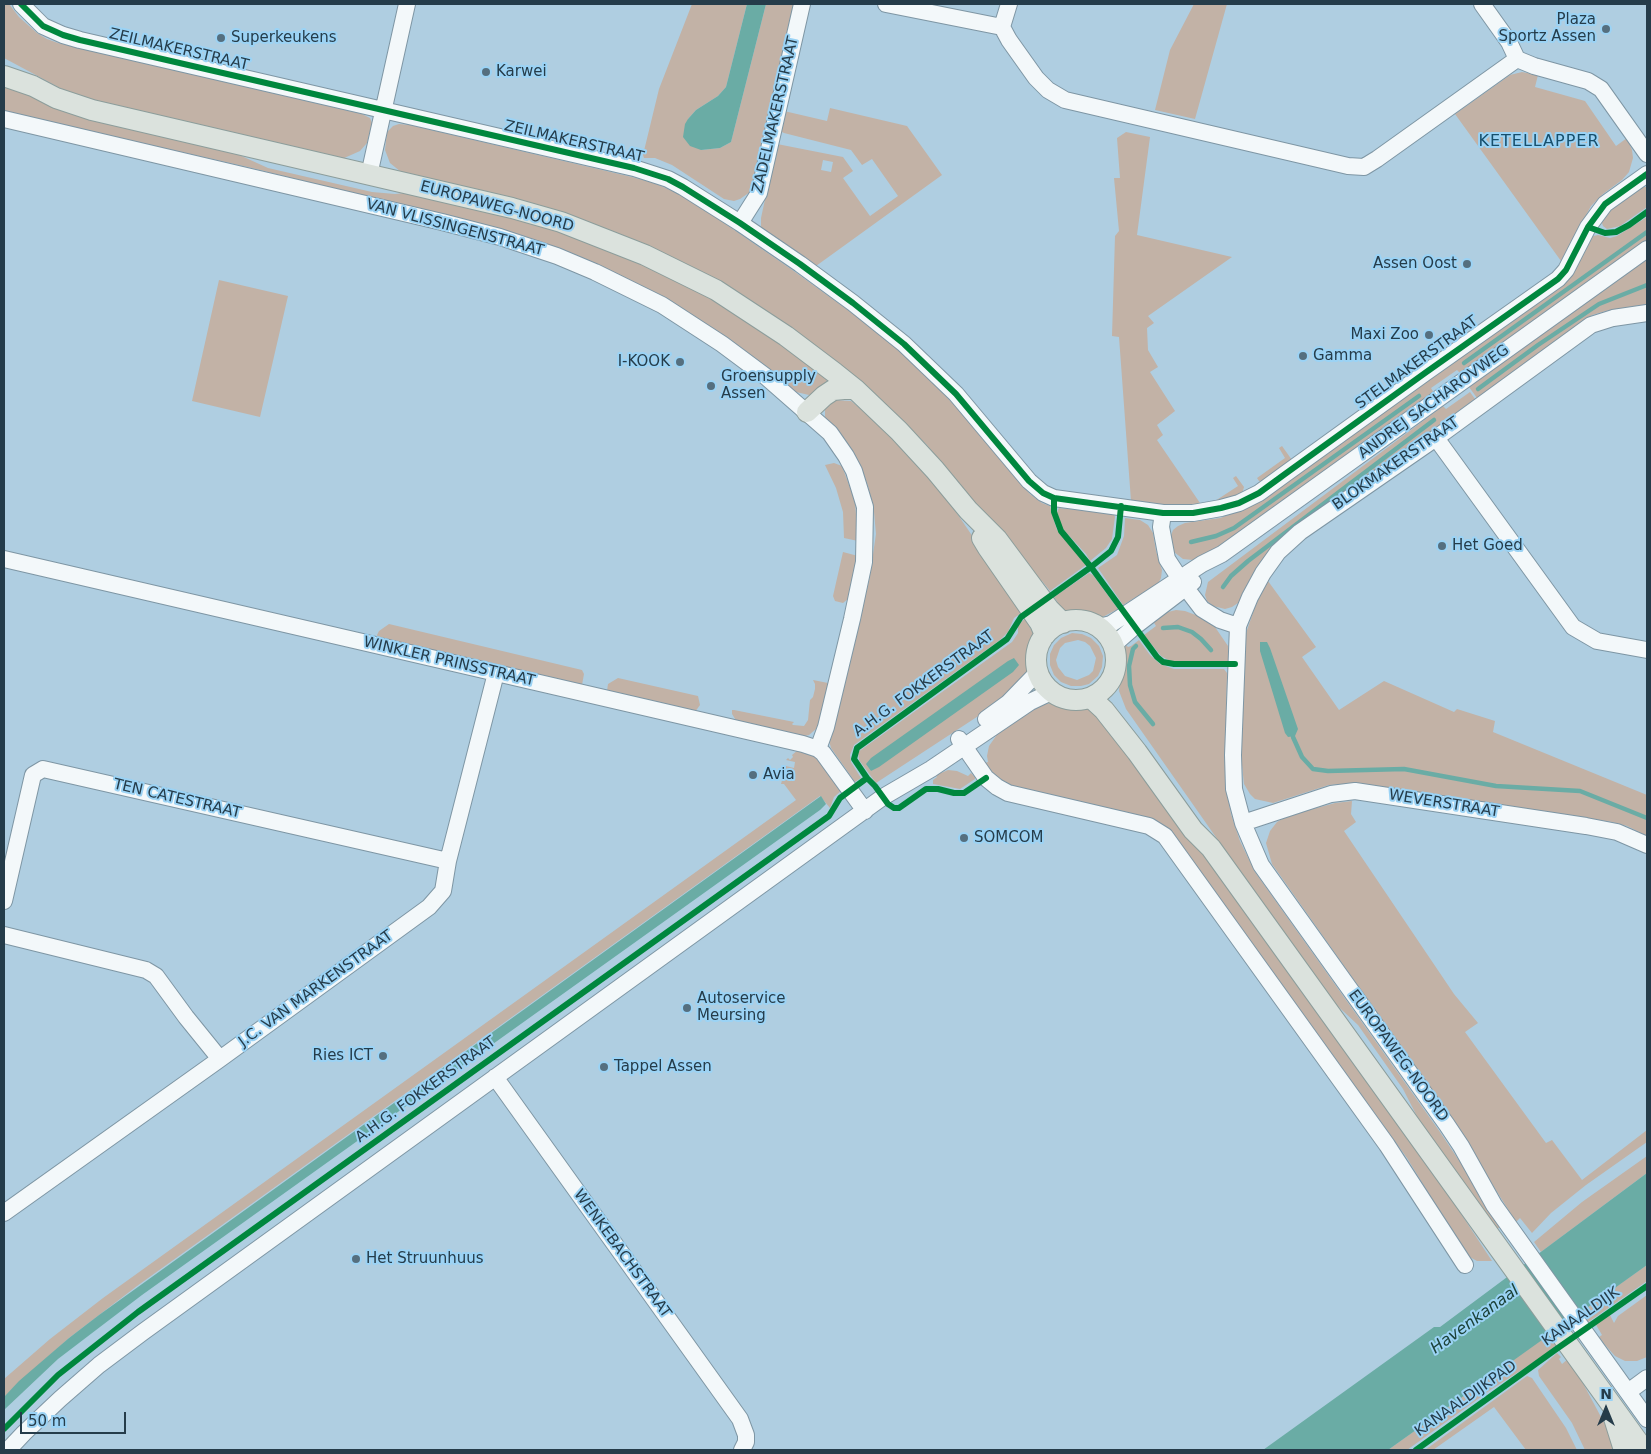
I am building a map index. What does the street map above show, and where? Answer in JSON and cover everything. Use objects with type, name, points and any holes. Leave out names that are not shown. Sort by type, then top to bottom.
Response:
[{"type":"main road","name":"EUROPAWEG-NOORD","points":[[4,66],[33,86],[56,98],[92,110],[512,208],[561,222],[645,255],[723,295],[786,336],[856,389],[899,431],[968,510],[997,538],[1049,608],[1063,622]]},
{"type":"main road","name":"EUROPAWEG-NOORD","points":[[4,76],[33,86]]},
{"type":"main road","points":[[807,412],[833,390],[844,388],[856,389]]},
{"type":"main road","name":"EUROPAWEG-NOORD","points":[[968,510],[988,548],[1036,616],[1045,635]]},
{"type":"main road","points":[[1081,621],[1099,627],[1106,633],[1114,647],[1116,667],[1108,686],[1091,698],[1081,700],[1070,700],[1051,692],[1041,680],[1036,666],[1037,653],[1045,635],[1063,622],[1081,621]]},
{"type":"main road","name":"EUROPAWEG-NOORD","points":[[1108,686],[1115,702],[1202,826],[1212,848]]},
{"type":"main road","name":"EUROPAWEG-NOORD","points":[[1091,698],[1104,710],[1137,752],[1193,830],[1212,848],[1644,1450]]},
{"type":"main road","points":[[1610,1404],[1624,1450]]},
{"type":"street","name":"ZEILMAKERSTRAAT","points":[[21,4],[43,26],[72,38],[650,173],[683,187],[800,264],[904,344],[966,405],[1024,475],[1043,493],[1054,498],[1163,513]]},
{"type":"street","points":[[368,175],[407,4]]},
{"type":"street","name":"ZADELMAKERSTRAAT","points":[[740,223],[759,193],[802,4]]},
{"type":"street","points":[[886,4],[1002,27]]},
{"type":"street","points":[[1009,4],[1002,27],[1009,40],[1036,78],[1048,90],[1065,100],[1356,166],[1364,166],[1377,160],[1518,59]]},
{"type":"street","points":[[1482,4],[1509,42],[1518,59],[1534,66],[1588,81],[1601,89],[1647,154]]},
{"type":"street","name":"VAN VLISSINGENSTRAAT","points":[[4,119],[442,222],[500,237],[557,256],[648,298],[698,328],[765,376],[830,433],[854,471],[865,507],[864,562],[826,727],[818,749]]},
{"type":"street","name":"STELMAKERSTRAAT","points":[[1163,513],[1193,513],[1222,508],[1239,503],[1259,493],[1558,279],[1566,270],[1588,227],[1605,204],[1647,174]]},
{"type":"street","name":"ANDREJ SACHAROVWEG","points":[[1099,627],[1111,624],[1183,583],[1210,570],[1222,554],[1647,249]]},
{"type":"street","name":"BLOKMAKERSTRAAT","points":[[1238,626],[1250,597],[1263,573],[1278,552],[1300,532],[1436,438],[1591,325],[1613,318],[1647,313]]},
{"type":"street","points":[[1436,438],[1573,627],[1597,641],[1647,650]]},
{"type":"street","points":[[1163,513],[1161,527],[1168,559],[1183,583],[1202,609],[1220,620],[1238,626]]},
{"type":"street","name":"WINKLER PRINSSTRAAT","points":[[4,559],[818,749]]},
{"type":"street","name":"ANDREJ SACHAROVWEG","points":[[1114,647],[1124,635],[1183,583]]},
{"type":"street","name":"EUROPAWEG-NOORD","points":[[1238,626],[1233,755],[1234,789],[1243,823],[1261,865],[1447,1125],[1494,1205],[1647,1419]]},
{"type":"street","name":"A.H.G. FOKKERSTRAAT","points":[[961,743],[1008,703],[1038,672]]},
{"type":"street","name":"J.C. VAN MARKENSTRAAT","points":[[4,1212],[220,1059],[429,907],[443,891],[448,861],[496,673]]},
{"type":"street","name":"A.H.G. FOKKERSTRAAT","points":[[8,1450],[46,1412],[99,1365],[865,811],[916,770],[1030,702],[1051,692]]},
{"type":"street","points":[[961,743],[986,778],[997,788],[1008,793],[1149,826],[1165,836],[1387,1145],[1465,1265]]},
{"type":"street","points":[[818,749],[826,756],[865,811]]},
{"type":"street","name":"TEN CATESTRAAT","points":[[4,901],[33,775],[43,769],[448,861]]},
{"type":"street","name":"WEVERSTRAAT","points":[[1243,823],[1331,794],[1355,792],[1586,826],[1617,832],[1647,845]]},
{"type":"street","points":[[4,935],[146,970],[156,976],[186,1018],[220,1059]]},
{"type":"street","name":"WENKEBACHSTRAAT","points":[[495,1077],[740,1419],[746,1435],[746,1442],[742,1450]]},
{"type":"street","points":[[1628,1392],[1647,1378]]},
{"type":"shaded area","points":[[4,4],[9,4],[19,17],[37,33],[58,43],[362,114],[370,118],[372,123],[367,143],[360,151],[342,159],[85,99],[4,58]]},
{"type":"shaded area","points":[[692,4],[747,4],[726,87],[718,96],[696,110],[688,119],[701,150],[720,148],[731,142],[766,4],[794,4],[754,183],[750,192],[734,201],[724,199],[672,165],[655,158],[644,158],[643,155],[659,89]]},
{"type":"shaded area","points":[[1194,4],[1227,4],[1195,119],[1155,110],[1170,50]]},
{"type":"shaded area","points":[[1522,72],[1538,75],[1535,87],[1585,101],[1616,146],[1627,138],[1632,150],[1633,158],[1629,172],[1591,206],[1561,261],[1455,114],[1510,75]]},
{"type":"shaded area","points":[[4,82],[235,153],[268,168],[372,192],[395,194],[414,192],[523,219],[624,255],[725,305],[828,377],[825,385],[819,392],[809,395],[796,392],[768,370],[564,251],[524,236],[252,168],[4,112]]},
{"type":"shaded area","points":[[830,108],[907,126],[942,175],[816,266],[768,236],[761,227],[761,218],[777,144],[843,157],[853,171],[843,178],[870,216],[898,196],[872,159],[862,165],[851,150],[780,131],[784,111],[827,121]],"holes":[[[823,160],[833,162],[831,172],[821,170]]]},
{"type":"shaded area","points":[[399,124],[632,177],[654,183],[698,205],[859,318],[888,340],[921,370],[959,410],[1030,494],[1042,503],[1050,506],[1057,530],[1086,565],[1050,591],[1042,581],[1037,585],[926,444],[878,398],[668,256],[593,224],[552,210],[401,172],[390,163],[385,150],[387,132],[393,126]]},
{"type":"shaded area","points":[[1126,132],[1150,137],[1137,235],[1232,257],[1148,316],[1154,323],[1147,328],[1148,350],[1158,367],[1150,372],[1175,411],[1157,425],[1163,435],[1157,440],[1200,503],[1212,503],[1238,486],[1233,478],[1236,476],[1244,487],[1242,494],[1212,504],[1183,507],[1131,501],[1119,337],[1112,336],[1115,236],[1119,231],[1114,178],[1120,178],[1117,138]]},
{"type":"shaded area","points":[[1643,187],[1647,187],[1647,207],[1620,226],[1607,229],[1603,226],[1601,220],[1614,206]]},
{"type":"shaded area","points":[[1647,217],[1647,240],[1461,374],[1457,370],[1431,388],[1434,393],[1209,553],[1193,560],[1183,559],[1174,552],[1170,538],[1173,530],[1178,526],[1185,523],[1220,518],[1239,511],[1574,272],[1593,236],[1598,235],[1610,238],[1617,236]]},
{"type":"shaded area","points":[[1647,259],[1647,304],[1592,315],[1477,398],[1469,387]]},
{"type":"shaded area","points":[[219,280],[288,296],[260,417],[192,401]]},
{"type":"shaded area","points":[[1470,392],[1475,399],[1288,533],[1257,567],[1238,603],[1225,609],[1213,606],[1207,601],[1205,595],[1208,582],[1443,406],[1446,409]]},
{"type":"shaded area","points":[[835,400],[851,401],[882,426],[921,466],[1019,601],[1014,604],[1021,613],[1014,618],[1008,632],[1000,640],[854,745],[850,755],[851,762],[861,778],[855,782],[831,748],[828,737],[869,581],[876,534],[874,512],[862,470],[825,417],[825,408]]},
{"type":"shaded area","points":[[1282,446],[1292,460],[1262,482],[1259,481],[1257,478],[1285,458],[1279,448]]},
{"type":"shaded area","points":[[834,463],[842,466],[855,501],[858,541],[844,538],[843,512],[836,488],[825,465]]},
{"type":"shaded area","points":[[1059,508],[1114,514],[1112,539],[1106,548],[1090,561],[1062,528],[1057,512]]},
{"type":"shaded area","points":[[1125,518],[1140,520],[1148,525],[1153,533],[1162,570],[1157,586],[1139,602],[1136,597],[1123,605],[1098,568],[1117,555],[1124,536]]},
{"type":"shaded area","points":[[843,552],[858,556],[848,599],[843,603],[835,601],[833,596]]},
{"type":"shaded area","points":[[1089,573],[1093,575],[1118,609],[1097,620],[1073,616],[1062,611],[1054,597]]},
{"type":"shaded area","points":[[1268,581],[1316,647],[1302,657],[1339,710],[1384,681],[1454,712],[1457,709],[1495,721],[1493,732],[1647,795],[1647,836],[1627,826],[1612,822],[1368,785],[1329,785],[1273,803],[1255,799],[1244,784],[1241,756],[1245,636],[1258,598]]},
{"type":"shaded area","points":[[1176,610],[1201,617],[1215,627],[1228,646],[1228,663],[1172,662],[1161,656],[1144,635],[1156,626],[1153,621],[1168,612]]},
{"type":"shaded area","points":[[1025,618],[1035,637],[1028,675],[989,709],[876,783],[859,760],[858,752],[1012,642],[1018,633],[1018,626]]},
{"type":"shaded area","points":[[389,624],[582,670],[584,674],[582,685],[379,640],[377,635],[379,631]]},
{"type":"shaded area","points":[[1072,633],[1082,634],[1091,638],[1099,646],[1103,656],[1102,667],[1098,676],[1089,684],[1071,686],[1061,682],[1054,675],[1050,665],[1050,654],[1054,645],[1061,638]],"holes":[[[1078,640],[1090,646],[1096,658],[1093,671],[1089,675],[1077,680],[1065,676],[1058,667],[1056,660],[1060,648],[1065,643]]]},
{"type":"shaded area","points":[[1139,640],[1150,655],[1160,664],[1174,669],[1224,669],[1227,673],[1225,783],[1231,814],[1240,841],[1255,872],[1466,1171],[1480,1198],[1500,1227],[1496,1230],[1423,1128],[1403,1089],[1358,1025],[1328,997],[1126,709],[1119,691],[1122,656],[1126,645],[1128,647],[1131,646]]},
{"type":"shaded area","points":[[618,678],[698,696],[700,705],[695,712],[607,691],[608,684]]},
{"type":"shaded area","points":[[813,680],[828,683],[819,724],[809,735],[801,737],[737,722],[732,714],[732,710],[734,710],[794,722],[793,725],[804,726],[808,720],[810,700],[815,689]]},
{"type":"shaded area","points":[[1051,703],[1087,708],[1108,722],[1425,1159],[1492,1261],[1477,1261],[1466,1255],[1407,1158],[1170,831],[1147,817],[1006,785],[993,776],[985,763],[988,762],[989,746],[996,736],[993,733],[1040,705]]},
{"type":"shaded area","points":[[798,750],[815,756],[822,762],[841,791],[834,797],[830,808],[820,796],[137,1286],[69,1338],[4,1397],[4,1379],[50,1339],[103,1298],[796,800],[784,784],[781,784],[786,766],[794,768],[795,762],[786,760],[788,758],[790,760],[793,757],[792,755]]},
{"type":"shaded area","points":[[939,770],[941,773],[948,770],[957,771],[968,776],[971,773],[975,779],[960,789],[933,784],[933,780],[937,777],[934,773]]},
{"type":"shaded area","points":[[1352,801],[1351,814],[1356,822],[1344,831],[1454,994],[1478,1023],[1465,1032],[1546,1143],[1552,1140],[1582,1180],[1647,1130],[1647,1142],[1586,1185],[1551,1213],[1532,1233],[1520,1218],[1516,1222],[1469,1143],[1272,864],[1266,843],[1270,831],[1277,822],[1287,816],[1335,803]]},
{"type":"shaded area","points":[[1647,1156],[1647,1173],[1541,1252],[1534,1242],[1582,1202]]},
{"type":"shaded area","points":[[1647,1265],[1647,1281],[1587,1323],[1580,1312]]},
{"type":"shaded area","points":[[1647,1295],[1647,1357],[1637,1361],[1625,1361],[1615,1356],[1605,1345],[1599,1337],[1602,1335],[1595,1323],[1609,1313],[1614,1323],[1618,1316]]},
{"type":"shaded area","points":[[1549,1334],[1556,1345],[1542,1357],[1492,1389],[1407,1450],[1388,1450]]},
{"type":"shaded area","points":[[1557,1353],[1561,1357],[1559,1359],[1562,1364],[1568,1359],[1578,1374],[1617,1450],[1585,1450],[1572,1423],[1539,1376],[1538,1370]]},
{"type":"shaded area","points":[[1527,1376],[1532,1378],[1566,1428],[1577,1450],[1526,1450],[1494,1407],[1433,1450],[1425,1450]]},
{"type":"water","points":[[747,4],[766,4],[731,142],[720,148],[701,150],[690,146],[683,137],[685,124],[696,110],[718,96],[726,87]]},
{"type":"water","points":[[1260,642],[1267,642],[1270,648],[1298,729],[1295,736],[1288,737],[1285,733],[1260,651]]},
{"type":"water","points":[[1014,658],[1019,665],[1013,672],[871,771],[866,764],[871,758]]},
{"type":"water","points":[[821,796],[826,804],[820,810],[142,1295],[58,1359],[4,1410],[4,1397],[19,1381],[99,1315]]},
{"type":"water","name":"Havenkanaal","points":[[1647,1173],[1647,1265],[1388,1450],[1263,1450],[1434,1327],[1440,1327]]},
{"type":"waterway","points":[[1464,363],[1647,232]]},
{"type":"waterway","points":[[1478,389],[1538,345],[1599,304],[1647,285]]},
{"type":"waterway","points":[[1191,542],[1216,536],[1234,528],[1419,396]]},
{"type":"waterway","points":[[1223,587],[1231,576],[1248,561],[1434,420]]},
{"type":"waterway","points":[[1163,628],[1178,627],[1192,632],[1211,650]]},
{"type":"waterway","points":[[1136,646],[1133,649],[1129,666],[1130,685],[1135,702],[1153,724]]},
{"type":"waterway","points":[[1293,737],[1302,757],[1313,769],[1328,771],[1404,769],[1496,786],[1580,791],[1647,818]]},
{"type":"cycle path","points":[[21,4],[43,26],[80,40],[634,168],[668,179],[740,223],[800,264],[904,344],[956,394],[1029,481],[1043,493],[1054,498],[1163,513],[1193,513],[1221,508],[1239,503],[1259,493],[1558,279],[1566,270],[1588,227],[1605,204],[1647,174]]},
{"type":"cycle path","points":[[1588,227],[1605,233],[1616,232],[1647,212]]},
{"type":"cycle path","points":[[1054,498],[1054,512],[1061,531],[1091,567],[1157,657],[1163,662],[1174,664],[1235,664]]},
{"type":"cycle path","points":[[4,1429],[58,1375],[138,1312],[829,816],[840,798],[867,778],[854,759],[857,748],[1007,639],[1021,617],[1111,551],[1118,537],[1121,506]]},
{"type":"cycle path","points":[[867,778],[888,804],[894,808],[899,808],[926,789],[964,793],[986,778]]},
{"type":"cycle path","name":"KANAALDIJK","points":[[1416,1450],[1647,1286]]},
{"type":"place","name":"Plaza Sportz Assen","points":[[1606,29]]},
{"type":"place","name":"Superkeukens","points":[[221,38]]},
{"type":"place","name":"Karwei","points":[[486,72]]},
{"type":"place","name":"Assen Oost","points":[[1467,264]]},
{"type":"place","name":"Maxi Zoo","points":[[1429,335]]},
{"type":"place","name":"Gamma","points":[[1303,356]]},
{"type":"place","name":"I-KOOK","points":[[680,362]]},
{"type":"place","name":"Groensupply Assen","points":[[711,386]]},
{"type":"place","name":"Het Goed","points":[[1442,546]]},
{"type":"place","name":"Avia","points":[[753,775]]},
{"type":"place","name":"SOMCOM","points":[[964,838]]},
{"type":"place","name":"Autoservice Meursing","points":[[687,1008]]},
{"type":"place","name":"Ries ICT","points":[[383,1056]]},
{"type":"place","name":"Tappel Assen","points":[[604,1067]]},
{"type":"place","name":"Het Struunhuus","points":[[356,1259]]},
{"type":"district","name":"KETELLAPPER","points":[[1539,142]]}]
